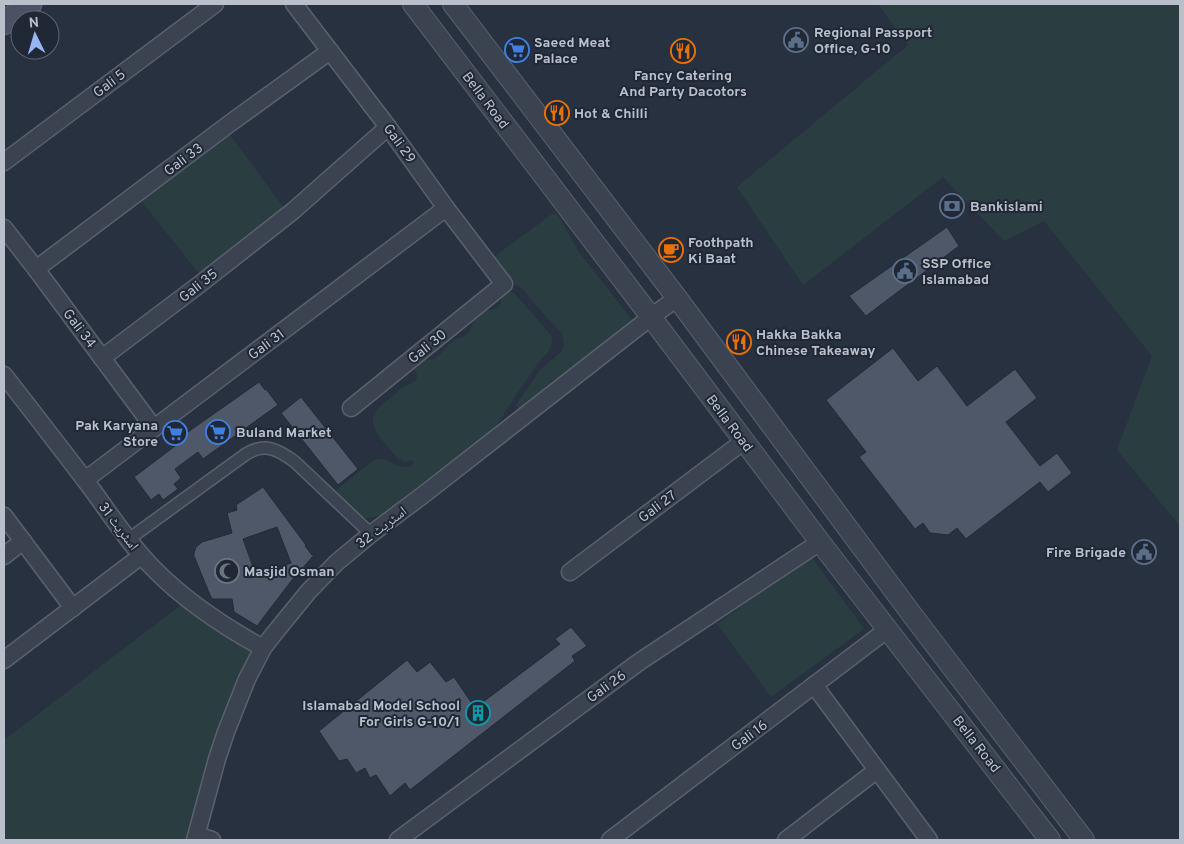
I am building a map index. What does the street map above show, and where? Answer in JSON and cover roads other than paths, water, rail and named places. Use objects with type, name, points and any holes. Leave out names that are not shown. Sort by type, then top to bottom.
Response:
[{"type":"main road","points":[[4,23],[30,4]]},
{"type":"street","name":"Gali 5","points":[[4,162],[215,4]]},
{"type":"street","name":"Gali 29","points":[[294,4],[504,284]]},
{"type":"street","name":"Bella Road","points":[[413,4],[820,542],[1050,840]]},
{"type":"street","name":"Bella Road","points":[[453,4],[677,298],[1084,840]]},
{"type":"street","points":[[439,38],[465,20]]},
{"type":"street","name":"Gali 33","points":[[36,269],[229,124],[330,51]]},
{"type":"street","name":"Gali 35","points":[[102,358],[293,211],[388,127]]},
{"type":"street","name":"Gali 31","points":[[85,480],[446,208]]},
{"type":"street","name":"Gali 34","points":[[4,228],[154,428]]},
{"type":"street","name":"Gali 30","points":[[351,408],[504,284]]},
{"type":"street","name":"اسٹریٹ 32","points":[[202,839],[210,782],[226,732],[247,679],[263,648],[321,578],[350,550],[677,298]]},
{"type":"street","name":"اسٹریٹ 31","points":[[4,375],[141,556],[201,609],[241,636],[263,648]]},
{"type":"street","name":"Gali 27","points":[[570,572],[744,441]]},
{"type":"street","points":[[129,540],[246,454],[260,448],[284,453],[371,534]]},
{"type":"street","points":[[803,519],[828,501]]},
{"type":"street","points":[[4,516],[73,608]]},
{"type":"street","points":[[4,556],[23,542]]},
{"type":"street","name":"Gali 26","points":[[398,840],[639,662],[820,542]]},
{"type":"street","points":[[4,660],[141,556]]},
{"type":"street","name":"Gali 16","points":[[610,840],[888,629]]},
{"type":"street","points":[[938,693],[960,677]]},
{"type":"street","points":[[814,685],[929,840]]},
{"type":"street","points":[[786,840],[877,770]]},
{"type":"place","name":"Regional Passport Office, G-10","points":[[796,40]]},
{"type":"place","name":"Saeed Meat Palace","points":[[517,50]]},
{"type":"place","name":"Fancy Catering And Party Dacotors","points":[[683,51]]},
{"type":"place","name":"Hot & Chilli","points":[[557,113]]},
{"type":"place","name":"Bankislami","points":[[952,206]]},
{"type":"place","name":"Foothpath Ki Baat","points":[[671,250]]},
{"type":"place","name":"SSP Office Islamabad","points":[[905,271]]},
{"type":"place","name":"Hakka Bakka Chinese Takeaway","points":[[739,342]]},
{"type":"place","name":"Buland Market","points":[[218,432]]},
{"type":"place","name":"Pak Karyana Store","points":[[175,433]]},
{"type":"place","name":"Fire Brigade","points":[[1144,552]]},
{"type":"place","name":"Masjid Osman","points":[[227,571]]},
{"type":"place","name":"Islamabad Model School For Girls G-10/1","points":[[478,713]]}]
